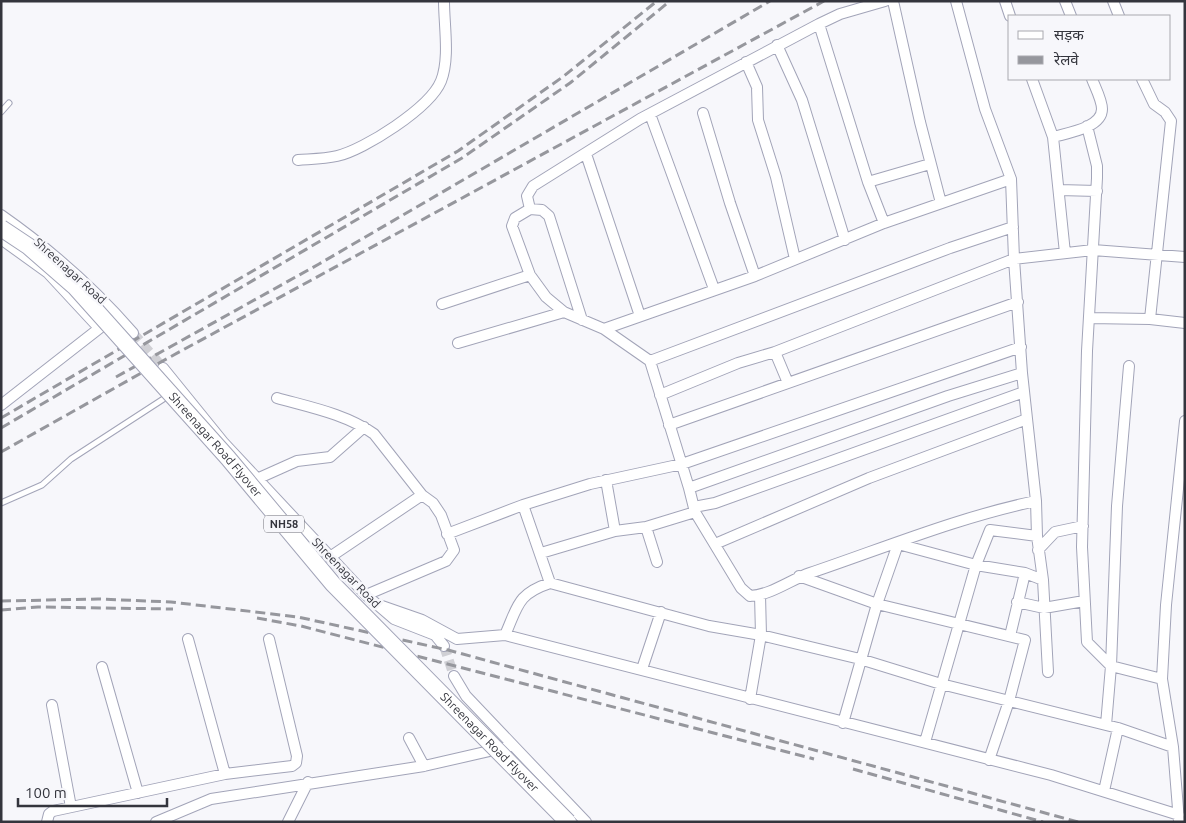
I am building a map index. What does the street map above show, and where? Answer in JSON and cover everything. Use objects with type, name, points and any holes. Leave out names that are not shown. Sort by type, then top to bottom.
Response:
[{"type":"highway","name":"Shreenagar Road Flyover","points":[[1,228],[34,251],[75,287],[228,458],[333,584],[571,816]]},
{"type":"street","points":[[298,160],[337,156],[352,151],[411,116],[440,82],[444,68],[444,1]]},
{"type":"street","points":[[530,209],[527,196],[533,186],[650,114],[819,24],[840,14],[884,1]]},
{"type":"street","points":[[893,1],[930,164],[941,203]]},
{"type":"street","points":[[956,1],[985,109],[1011,179],[1014,259],[1022,373],[1036,502],[1038,550],[1044,580],[1048,672]]},
{"type":"street","points":[[1005,1],[1010,15]]},
{"type":"street","points":[[1065,1],[1070,15]]},
{"type":"street","points":[[1113,1],[1119,15]]},
{"type":"street","points":[[819,24],[868,182],[884,223]]},
{"type":"street","points":[[777,45],[802,100],[845,240]]},
{"type":"street","points":[[746,62],[757,87],[758,120],[776,177],[795,259]]},
{"type":"street","points":[[1032,80],[1053,137],[1065,253]]},
{"type":"street","points":[[1053,137],[1096,121],[1102,109],[1092,80]]},
{"type":"street","points":[[1142,80],[1154,104],[1165,112],[1171,121],[1150,320]]},
{"type":"street","points":[[703,113],[730,203],[756,276]]},
{"type":"street","points":[[650,114],[714,290]]},
{"type":"street","points":[[1086,126],[1097,166],[1089,318],[1083,526],[1084,601],[1087,642],[1111,666],[1162,679]]},
{"type":"street","points":[[586,154],[640,316]]},
{"type":"street","points":[[868,182],[930,164]]},
{"type":"street","points":[[604,329],[756,276],[884,223],[1011,179]]},
{"type":"street","points":[[1059,190],[1097,191]]},
{"type":"street","points":[[582,320],[549,216],[542,210],[530,209],[514,218],[511,223],[530,274],[546,297],[564,312],[582,320],[604,329],[650,361],[668,425],[690,488],[694,510],[740,588],[750,596],[760,595],[799,576],[1002,508],[1036,502]]},
{"type":"street","name":"Shreenagar Road","points":[[1,215],[40,242],[92,288],[133,333]]},
{"type":"street","points":[[650,361],[950,248],[1013,227]]},
{"type":"street","points":[[1,239],[48,274],[99,328]]},
{"type":"street","points":[[660,395],[738,363],[775,352],[1014,259],[1093,250],[1185,256]]},
{"type":"street","points":[[442,304],[530,274]]},
{"type":"street","points":[[668,425],[1018,302]]},
{"type":"street","points":[[458,343],[564,312]]},
{"type":"street","points":[[1,405],[117,314]]},
{"type":"street","points":[[1089,318],[1185,323]]},
{"type":"street","points":[[447,534],[523,505],[606,480],[682,464],[1021,347]]},
{"type":"street","points":[[775,352],[788,383]]},
{"type":"street","points":[[1106,725],[1111,666],[1117,506],[1129,366]]},
{"type":"street","name":"Shreenagar Road","points":[[163,368],[224,442],[366,595],[394,619],[435,635],[444,646]]},
{"type":"street","points":[[690,488],[948,396],[1022,373]]},
{"type":"street","points":[[541,552],[615,531],[646,527],[1024,392]]},
{"type":"street","points":[[277,398],[325,411],[374,434],[422,495],[433,503],[441,514],[454,550],[446,561],[366,595]]},
{"type":"street","points":[[715,544],[869,478],[1027,419]]},
{"type":"street","points":[[376,604],[422,620],[457,640],[505,635],[642,669],[843,723],[925,742],[1104,791],[1179,818],[1173,747],[1162,679],[1185,421]]},
{"type":"street","points":[[259,478],[297,461],[330,457],[364,428]]},
{"type":"street","points":[[606,480],[615,531]]},
{"type":"street","points":[[330,557],[422,495]]},
{"type":"street","points":[[523,505],[541,552],[550,583]]},
{"type":"street","points":[[925,742],[976,565],[990,530],[1002,508]]},
{"type":"street","points":[[1038,550],[1055,532],[1083,526]]},
{"type":"street","points":[[646,527],[657,562]]},
{"type":"street","points":[[990,530],[1037,536]]},
{"type":"street","points":[[1173,540],[1185,540]]},
{"type":"street","points":[[898,544],[976,565],[1025,573],[1044,580]]},
{"type":"street","points":[[843,723],[860,659],[898,544]]},
{"type":"street","points":[[1010,636],[1025,573]]},
{"type":"street","points":[[799,576],[877,604],[1025,640],[1009,700],[989,760]]},
{"type":"street","points":[[505,635],[522,598],[534,588],[550,583],[709,626],[761,635],[860,659],[941,684],[1118,728],[1173,747]]},
{"type":"street","points":[[750,699],[761,635],[760,595]]},
{"type":"street","points":[[1017,602],[1044,608],[1084,601]]},
{"type":"street","points":[[642,669],[661,612]]},
{"type":"street","points":[[188,639],[225,774]]},
{"type":"street","points":[[46,822],[49,814],[53,811],[225,774],[286,768],[296,763],[297,756],[269,639]]},
{"type":"street","points":[[102,667],[138,794]]},
{"type":"street","points":[[454,676],[466,696],[571,816],[586,822]]},
{"type":"street","points":[[52,705],[71,807]]},
{"type":"street","points":[[1104,791],[1118,728]]},
{"type":"street","points":[[409,738],[424,766]]},
{"type":"street","points":[[156,822],[211,799],[308,782],[424,766],[511,746]]},
{"type":"street","points":[[290,819],[308,782]]},
{"type":"street","points":[[558,822],[571,816]]},
{"type":"lane","points":[[1,112],[9,103]]},
{"type":"lane","points":[[1,503],[42,485],[71,459],[180,389]]},
{"type":"tunnel","points":[[133,333],[163,368]]},
{"type":"tunnel","points":[[444,646],[454,676]]},
{"type":"railway","points":[[1,418],[458,151],[564,76],[657,1]]},
{"type":"railway","points":[[1,428],[462,158],[570,83],[670,1]]},
{"type":"railway","points":[[116,377],[319,264],[770,1]]},
{"type":"railway","points":[[1,452],[159,363],[824,1]]},
{"type":"railway","points":[[1,601],[98,599],[171,602],[298,617],[448,650],[1078,822]]},
{"type":"railway","points":[[1,610],[38,607],[173,609]]},
{"type":"railway","points":[[257,618],[301,626],[814,759]]},
{"type":"railway","points":[[853,769],[1043,822]]}]
